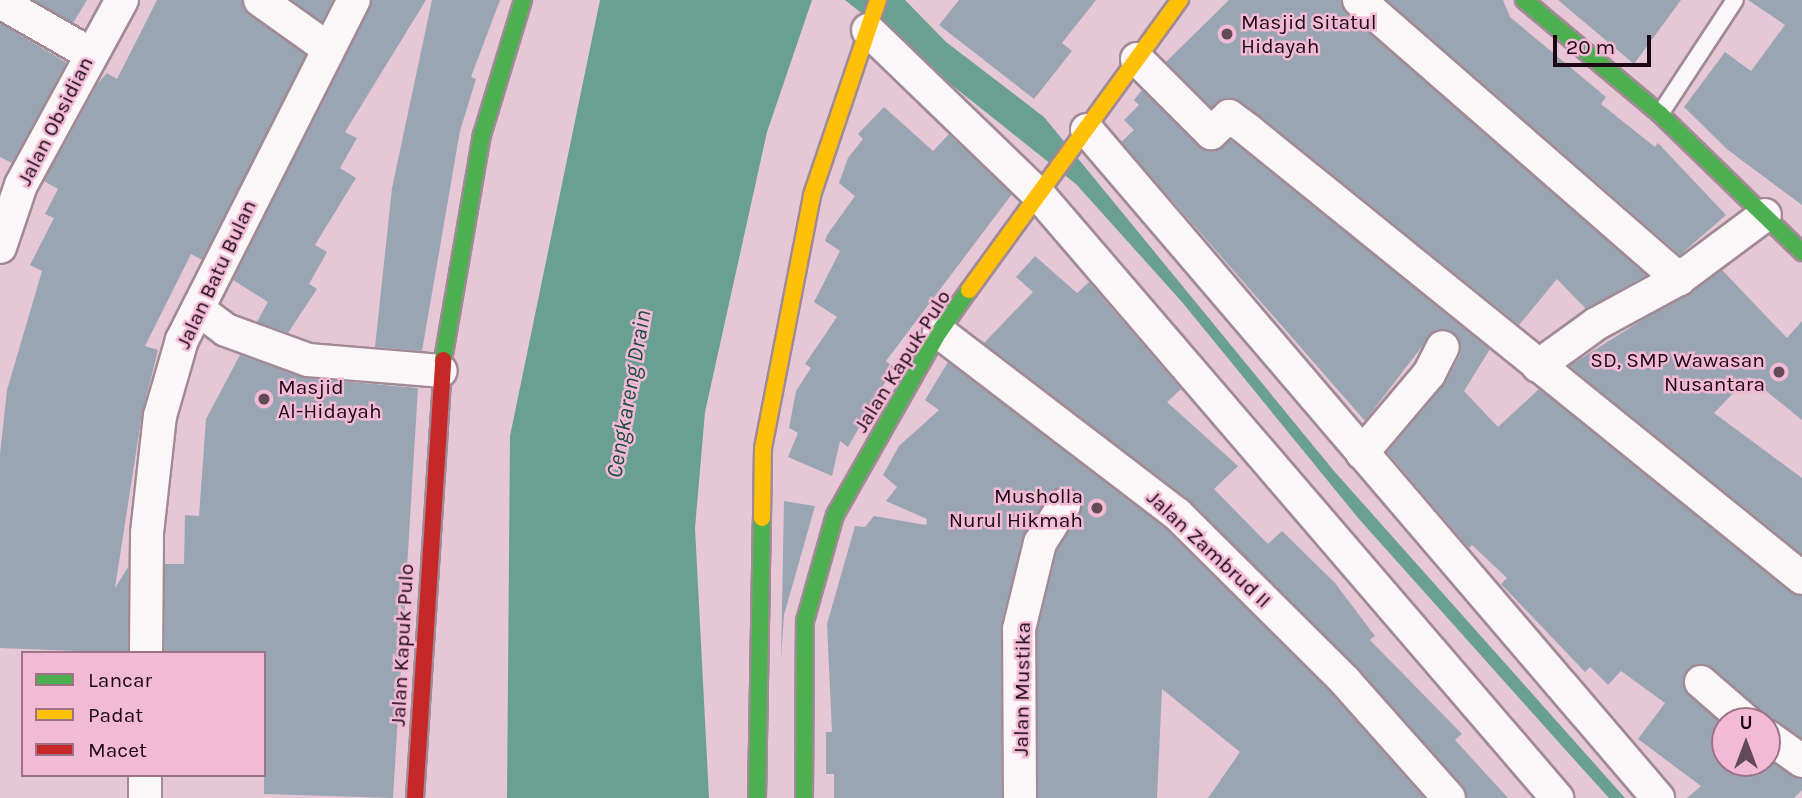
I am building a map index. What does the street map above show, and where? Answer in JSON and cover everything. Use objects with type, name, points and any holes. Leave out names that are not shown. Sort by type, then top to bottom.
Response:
[{"type":"main road","name":"Jalan Kapuk Pulo","points":[[415,798],[441,371],[482,135],[523,0]]},
{"type":"main road","points":[[757,798],[764,448],[813,195],[878,0]]},
{"type":"main road","name":"Jalan Kapuk Pulo","points":[[804,798],[806,621],[835,515],[939,332],[1180,0]]},
{"type":"main road","points":[[1524,0],[1660,114],[1802,252]]},
{"type":"street","name":"Jalan Obsidian","points":[[0,247],[10,179],[122,0]]},
{"type":"street","points":[[260,0],[326,47]]},
{"type":"street","name":"Jalan Batu Bulan","points":[[146,651],[147,533],[160,416],[182,340],[326,47],[354,0]]},
{"type":"street","points":[[1359,0],[1679,279]]},
{"type":"street","points":[[0,2],[89,53]]},
{"type":"street","points":[[869,26],[1049,184],[1557,798]]},
{"type":"street","points":[[1138,59],[1211,132],[1229,116],[1802,578]]},
{"type":"street","points":[[1081,138],[1362,453],[1658,798]]},
{"type":"street","points":[[1538,366],[1596,324],[1679,279],[1765,215]]},
{"type":"street","points":[[198,309],[226,330],[307,360],[441,371]]},
{"type":"street","name":"Jalan Zambrud II","points":[[939,332],[1177,514],[1346,682],[1449,798]]},
{"type":"street","points":[[1362,453],[1429,374],[1443,347]]},
{"type":"street","name":"Jalan Mustika","points":[[1020,798],[1019,629],[1040,543],[1064,505]]},
{"type":"street","points":[[1701,682],[1730,707]]},
{"type":"street","points":[[1781,746],[1802,761]]},
{"type":"street","points":[[145,777],[145,798]]},
{"type":"lane","points":[[1660,114],[1735,0]]},
{"type":"water","name":"Cengkareng Drain","points":[[600,0],[812,0],[767,132],[705,412],[695,528],[709,798],[507,798],[510,436]]},
{"type":"water","points":[[845,0],[905,0],[946,42],[1044,117],[1334,471],[1625,798],[1609,798],[1359,519],[1182,302],[1076,184]]},
{"type":"building","points":[[33,0],[87,0],[73,23]]},
{"type":"building","points":[[157,0],[242,0],[249,15],[306,55],[202,260],[191,254],[145,346],[158,350],[142,414],[115,588],[128,567],[128,651],[0,648],[0,454],[7,390],[42,271],[30,265],[54,218],[45,214],[58,189],[44,181],[98,83],[107,73],[117,79]]},
{"type":"building","points":[[292,0],[333,0],[322,22]]},
{"type":"building","points":[[372,0],[426,0],[345,132],[357,138],[340,168],[356,178],[315,245],[327,252],[309,284],[317,289],[288,333],[257,322],[268,302],[233,280]]},
{"type":"building","points":[[432,0],[500,0],[471,77],[476,79],[460,131],[422,351],[375,347],[392,188]]},
{"type":"building","points":[[959,0],[1096,0],[1062,43],[1072,51],[1034,99],[939,25]]},
{"type":"building","points":[[1229,0],[1341,0],[1347,14],[1647,275],[1586,309],[1557,279],[1519,325],[1259,115],[1232,98],[1211,107],[1166,62]]},
{"type":"building","points":[[1387,0],[1503,0],[1510,17],[1606,97],[1601,104],[1655,147],[1658,143],[1726,215],[1680,255]]},
{"type":"building","points":[[1558,0],[1681,0],[1634,64]]},
{"type":"building","points":[[1748,0],[1802,0],[1802,205],[1728,150],[1684,107],[1725,52],[1751,71],[1785,25]]},
{"type":"building","points":[[0,23],[67,63],[12,163],[0,157]]},
{"type":"building","points":[[1142,90],[1205,150],[1216,151],[1230,140],[1490,349],[1464,391],[1498,427],[1539,389],[1790,592],[1802,596],[1802,738],[1781,727],[1781,707],[1753,707],[1712,668],[1694,665],[1683,679],[1689,695],[1711,715],[1711,777],[1781,777],[1781,767],[1802,779],[1802,790],[1794,798],[1687,798],[1701,786],[1638,739],[1665,703],[1621,671],[1608,685],[1590,667],[1585,672],[1501,584],[1507,578],[1472,545],[1469,548],[1387,452],[1445,383],[1460,355],[1458,337],[1443,329],[1433,332],[1365,421],[1121,142],[1134,130],[1124,120],[1139,105],[1134,100]]},
{"type":"building","points":[[884,107],[933,151],[949,134],[1012,194],[886,361],[894,367],[848,447],[840,441],[832,476],[788,457],[798,433],[789,428],[796,391],[811,368],[805,364],[837,317],[814,302],[840,251],[825,241],[827,235],[855,196],[839,183],[848,158],[863,139],[858,134]]},
{"type":"building","points":[[1035,256],[1077,293],[1089,282],[1181,389],[1167,402],[1238,466],[1214,489],[1268,544],[1282,531],[1335,583],[1375,636],[1370,640],[1462,734],[1455,740],[1508,798],[1467,798],[1463,786],[1359,669],[1190,501],[984,343],[1033,292],[1016,277]]},
{"type":"building","points":[[1722,270],[1787,338],[1802,321],[1802,420],[1749,377],[1714,413],[1802,478],[1802,554],[1569,366]]},
{"type":"building","points":[[240,355],[306,378],[418,388],[393,798],[264,794],[266,651],[164,651],[165,564],[184,564],[185,515],[199,516],[206,419]]},
{"type":"building","points":[[948,362],[1165,528],[1333,695],[1424,798],[1208,798],[1240,752],[1162,689],[1157,798],[1038,798],[1037,631],[1057,550],[1082,506],[1074,490],[1064,487],[1049,495],[1024,534],[1001,625],[1002,798],[834,798],[834,774],[826,774],[826,732],[832,732],[827,624],[855,526],[865,527],[874,516],[926,525],[927,519],[886,501],[897,487],[883,475],[899,446],[939,410],[925,400]]},
{"type":"building","points":[[784,501],[815,506],[784,615],[781,660]]},
{"type":"traffic: fast","points":[[443,360],[482,135],[523,0]]},
{"type":"traffic: fast","points":[[1524,0],[1660,114],[1802,252]]},
{"type":"traffic: fast","points":[[804,798],[805,621],[835,515],[939,332],[969,290]]},
{"type":"traffic: fast","points":[[757,798],[762,518]]},
{"type":"traffic: slow","points":[[762,518],[763,448],[812,195],[878,0]]},
{"type":"traffic: slow","points":[[969,290],[1180,0]]},
{"type":"traffic: jam","points":[[415,798],[443,360]]},
{"type":"place","name":"Masjid Sitatul Hidayah","points":[[1227,34]]},
{"type":"place","name":"SD, SMP Wawasan Nusantara","points":[[1779,372]]},
{"type":"place","name":"Masjid Al-Hidayah","points":[[264,399]]},
{"type":"place","name":"Musholla Nurul Hikmah","points":[[1097,508]]}]
